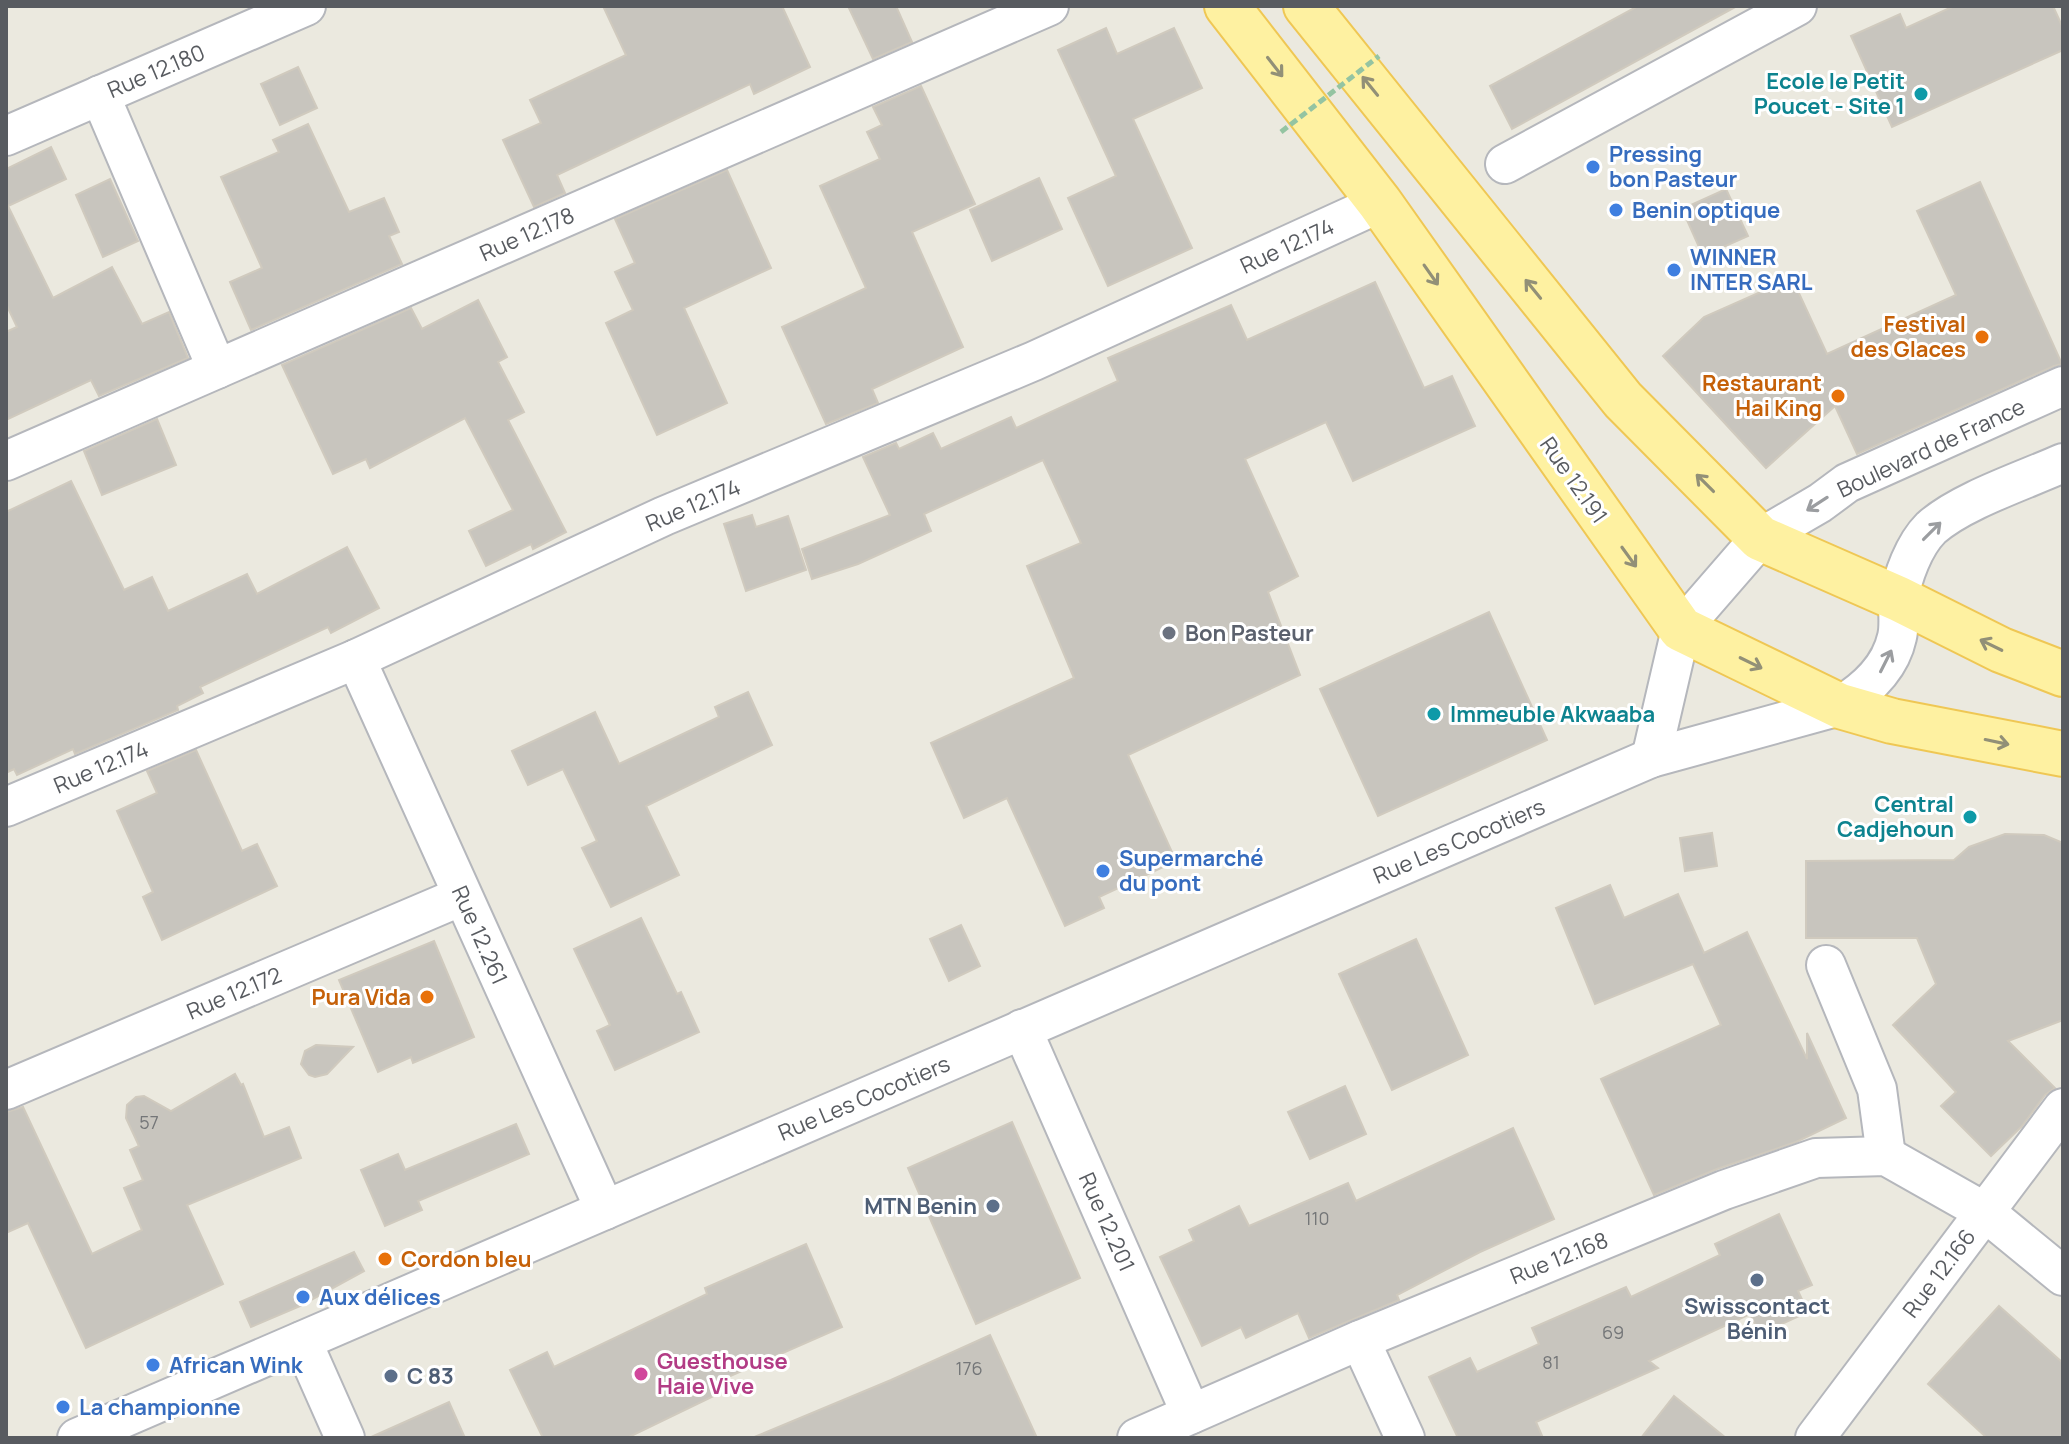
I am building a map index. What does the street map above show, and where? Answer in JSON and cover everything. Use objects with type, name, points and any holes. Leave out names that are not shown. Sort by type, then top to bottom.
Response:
[{"type":"main road","name":"Rue 12.191","points":[[1227,6],[1380,203],[1681,629],[1840,706],[1892,721],[2063,754]]},
{"type":"main road","points":[[1306,6],[1623,400],[1760,538],[1899,599],[2001,650],[2063,674]]},
{"type":"street","name":"Rue 12.180","points":[[6,136],[306,6]]},
{"type":"street","name":"Rue 12.178","points":[[6,461],[1049,6]]},
{"type":"street","points":[[1505,164],[1797,6]]},
{"type":"street","points":[[100,95],[217,369]]},
{"type":"street","name":"Rue 12.174","points":[[6,807],[356,659],[664,516],[1034,361],[1380,203]]},
{"type":"street","name":"Boulevard de France","points":[[1681,629],[1760,538],[1820,503],[1847,483],[2063,386]]},
{"type":"street","points":[[1840,706],[1864,691],[1883,670],[1897,637],[1899,599],[1912,557],[1930,529],[1957,510],[2063,463]]},
{"type":"street","points":[[1651,758],[1681,629]]},
{"type":"street","name":"Rue 12.261","points":[[356,659],[605,1210]]},
{"type":"street","name":"Rue Les Cocotiers","points":[[77,1438],[1651,758],[1840,706]]},
{"type":"street","name":"Rue 12.172","points":[[6,1090],[462,896]]},
{"type":"street","points":[[1826,965],[1877,1089],[1886,1156],[1985,1212],[2063,1276]]},
{"type":"street","name":"Rue 12.201","points":[[1022,1029],[1191,1414]]},
{"type":"street","name":"Rue 12.166","points":[[1815,1438],[2063,1108]]},
{"type":"street","name":"Rue 12.168","points":[[1137,1438],[1360,1340],[1763,1176],[1816,1158],[1886,1156]]},
{"type":"street","points":[[1360,1340],[1405,1438]]},
{"type":"street","points":[[302,1341],[345,1438]]},
{"type":"path","points":[[1281,132],[1379,56]]},
{"type":"building","points":[[603,6],[782,6],[810,67],[754,94],[750,84],[557,175],[565,193],[534,207],[503,140],[541,123],[530,100],[626,55]]},
{"type":"building","points":[[848,6],[896,6],[912,42],[873,59]]},
{"type":"building","points":[[1638,6],[1737,6],[1512,129],[1490,86]]},
{"type":"building","name":"Ecole le Petit Poucet - Site 1","points":[[1954,6],[2053,6],[2063,28],[2063,50],[1892,127],[1851,36],[1900,14],[1906,28]]},
{"type":"building","points":[[1106,28],[1117,54],[1174,28],[1202,88],[1133,119],[1192,248],[1108,286],[1068,198],[1116,176],[1058,50]]},
{"type":"building","points":[[298,67],[317,108],[280,125],[261,84]]},
{"type":"building","points":[[921,86],[975,204],[912,232],[963,347],[872,389],[878,403],[826,424],[782,327],[866,288],[820,186],[880,159],[867,132],[882,125],[873,107]]},
{"type":"building","points":[[308,124],[349,212],[384,198],[399,232],[389,236],[402,264],[251,330],[230,282],[262,268],[221,177],[279,152],[273,140]]},
{"type":"building","points":[[51,147],[66,179],[8,206],[53,298],[112,267],[142,324],[169,312],[188,358],[99,396],[91,380],[6,420],[6,332],[17,327],[6,304],[6,169]]},
{"type":"building","points":[[727,170],[771,268],[684,308],[727,403],[657,435],[606,323],[633,310],[615,272],[635,263],[615,219]]},
{"type":"building","points":[[1039,178],[1062,229],[992,261],[970,210]]},
{"type":"building","points":[[110,179],[138,241],[103,257],[76,195]]},
{"type":"building","points":[[1980,182],[2062,364],[1857,454],[1835,406],[1766,468],[1663,356],[1704,317],[1792,278],[1827,354],[1956,295],[1917,211]]},
{"type":"building","points":[[1726,189],[1748,236],[1703,256],[1682,209]]},
{"type":"building","points":[[1375,282],[1424,388],[1452,376],[1475,426],[1353,481],[1326,422],[1245,459],[1298,576],[1268,592],[1300,675],[1128,755],[1176,861],[1099,897],[1104,908],[1065,926],[1007,798],[964,818],[931,743],[1074,678],[1027,566],[1081,543],[1043,460],[924,514],[931,531],[858,564],[812,579],[802,549],[890,515],[863,457],[896,443],[899,449],[933,433],[941,449],[1011,417],[1016,428],[1118,381],[1108,358],[1231,305],[1247,340]]},
{"type":"building","points":[[478,300],[507,357],[498,362],[524,412],[508,420],[566,532],[533,549],[531,544],[486,566],[469,531],[513,510],[465,418],[370,468],[366,459],[333,474],[282,365],[411,308],[422,329]]},
{"type":"building","points":[[157,419],[176,465],[102,495],[84,451]]},
{"type":"building","points":[[71,481],[124,590],[152,577],[168,611],[247,574],[257,594],[347,547],[379,608],[331,633],[328,627],[200,687],[203,693],[177,706],[178,710],[75,754],[73,749],[17,775],[14,769],[6,773],[6,512]]},
{"type":"building","points":[[752,515],[756,527],[788,516],[806,570],[746,591],[724,524]]},
{"type":"building","name":"Immeuble Akwaaba","points":[[1489,612],[1547,740],[1378,816],[1320,689]]},
{"type":"building","points":[[748,692],[772,745],[646,806],[679,875],[611,907],[582,848],[597,841],[563,769],[528,785],[512,751],[595,712],[619,764],[719,717],[715,707]]},
{"type":"building","points":[[196,750],[242,851],[257,844],[277,886],[162,940],[143,897],[153,892],[117,811],[157,793],[147,771]]},
{"type":"building","points":[[1712,833],[1717,866],[1685,871],[1680,838]]},
{"type":"building","points":[[2005,834],[2044,835],[2063,843],[2063,1020],[2008,1041],[2055,1088],[2045,1095],[2022,1126],[1991,1156],[1941,1106],[1956,1092],[1893,1025],[1936,984],[1917,938],[1806,938],[1806,861],[1954,860],[1969,847]]},
{"type":"building","points":[[1610,885],[1624,918],[1678,894],[1704,953],[1747,932],[1807,1059],[1807,1033],[1846,1118],[1796,1142],[1654,1195],[1601,1079],[1721,1025],[1693,964],[1595,1004],[1556,908]]},
{"type":"building","points":[[641,918],[699,1032],[615,1070],[597,1031],[610,1025],[574,949]]},
{"type":"building","points":[[961,925],[980,966],[949,981],[930,939]]},
{"type":"building","points":[[1416,939],[1468,1055],[1392,1090],[1339,974]]},
{"type":"building","points":[[434,941],[474,1037],[413,1063],[411,1057],[378,1072],[339,980]]},
{"type":"building","points":[[316,1045],[353,1047],[327,1074],[315,1077],[309,1075],[301,1064],[305,1051]]},
{"type":"building","points":[[235,1074],[243,1084],[264,1137],[289,1127],[301,1158],[187,1205],[223,1284],[86,1348],[28,1223],[6,1233],[6,1112],[23,1107],[92,1254],[142,1230],[124,1188],[143,1180],[130,1150],[139,1146],[126,1118],[127,1105],[136,1097],[144,1096],[171,1111]]},
{"type":"building","points":[[1345,1086],[1366,1134],[1310,1159],[1288,1112]]},
{"type":"building","points":[[1012,1122],[1080,1278],[976,1324],[908,1168]]},
{"type":"building","points":[[516,1124],[529,1154],[418,1201],[422,1210],[385,1226],[361,1170],[398,1154],[405,1170]]},
{"type":"building","points":[[1513,1128],[1554,1219],[1480,1252],[1397,1295],[1399,1300],[1309,1338],[1298,1313],[1246,1338],[1241,1327],[1202,1346],[1160,1257],[1194,1241],[1189,1230],[1239,1206],[1249,1226],[1348,1183],[1356,1201]]},
{"type":"building","points":[[1779,1214],[1812,1285],[1798,1291],[1808,1312],[1760,1334],[1750,1314],[1649,1361],[1658,1368],[1536,1422],[1543,1438],[1458,1438],[1429,1377],[1470,1358],[1477,1372],[1539,1344],[1532,1328],[1626,1287],[1631,1297],[1720,1255],[1715,1244]]},
{"type":"building","points":[[806,1244],[842,1327],[719,1381],[724,1391],[627,1438],[543,1438],[510,1370],[547,1352],[554,1367],[707,1294],[705,1288]]},
{"type":"building","points":[[354,1252],[364,1271],[300,1306],[251,1327],[240,1302]]},
{"type":"building","points":[[1999,1306],[2063,1363],[2063,1438],[1987,1438],[1928,1384]]},
{"type":"building","points":[[990,1335],[1037,1438],[752,1438],[891,1380]]},
{"type":"building","points":[[1674,1396],[1726,1438],[1641,1438]]},
{"type":"building","points":[[449,1402],[465,1438],[369,1438]]},
{"type":"place","name":"Ecole le Petit Poucet - Site 1","points":[[1921,94]]},
{"type":"place","name":"Pressing bon Pasteur","points":[[1593,167]]},
{"type":"place","name":"Benin optique","points":[[1616,210]]},
{"type":"place","name":"WINNER INTER SARL","points":[[1674,270]]},
{"type":"place","name":"Festival des Glaces","points":[[1982,337]]},
{"type":"place","name":"Restaurant Hai King","points":[[1838,396]]},
{"type":"place","name":"Bon Pasteur","points":[[1169,633]]},
{"type":"place","name":"Immeuble Akwaaba","points":[[1434,714]]},
{"type":"place","name":"Central Cadjehoun","points":[[1970,817]]},
{"type":"place","name":"Supermarché du pont","points":[[1103,871]]},
{"type":"place","name":"Pura Vida","points":[[427,997]]},
{"type":"place","name":"MTN Benin","points":[[993,1206]]},
{"type":"place","name":"Cordon bleu","points":[[385,1259]]},
{"type":"place","name":"Swisscontact Bénin","points":[[1757,1280]]},
{"type":"place","name":"Aux délices","points":[[303,1297]]},
{"type":"place","name":"African Wink","points":[[153,1365]]},
{"type":"place","name":"Guesthouse Haie Vive","points":[[641,1374]]},
{"type":"place","name":"C 83","points":[[391,1376]]},
{"type":"place","name":"La championne","points":[[63,1407]]}]
